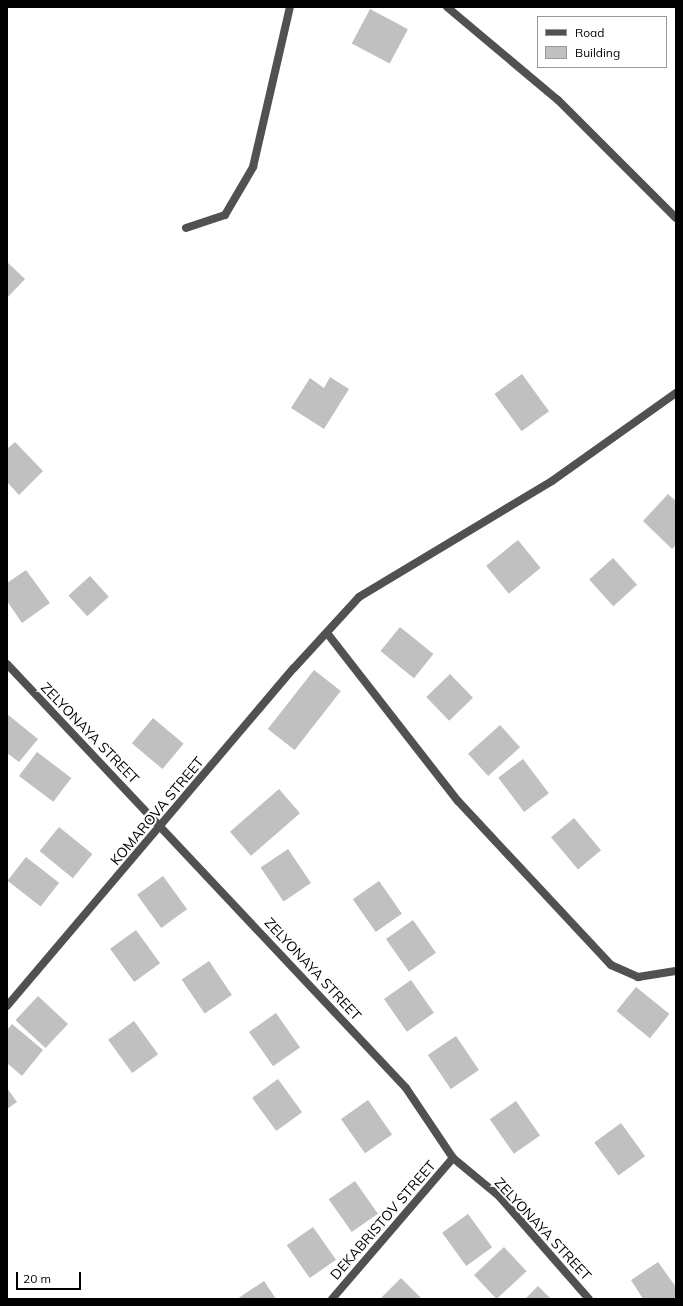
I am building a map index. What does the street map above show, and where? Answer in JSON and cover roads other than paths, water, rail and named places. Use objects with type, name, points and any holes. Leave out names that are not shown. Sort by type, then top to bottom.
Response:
[{"type":"street","points":[[186,228],[225,215],[252,167],[290,7]]},
{"type":"street","points":[[447,7],[558,100],[676,218]]},
{"type":"street","name":"KOMAROVA STREET","points":[[7,1006],[327,633],[359,598],[552,481],[676,393]]},
{"type":"street","points":[[327,633],[458,801],[610,965],[638,977],[676,971]]},
{"type":"street","name":"ZELYONAYA STREET","points":[[7,664],[406,1088],[453,1158],[499,1196],[589,1299]]},
{"type":"street","name":"DEKABRISTOV STREET","points":[[332,1299],[453,1158]]}]
